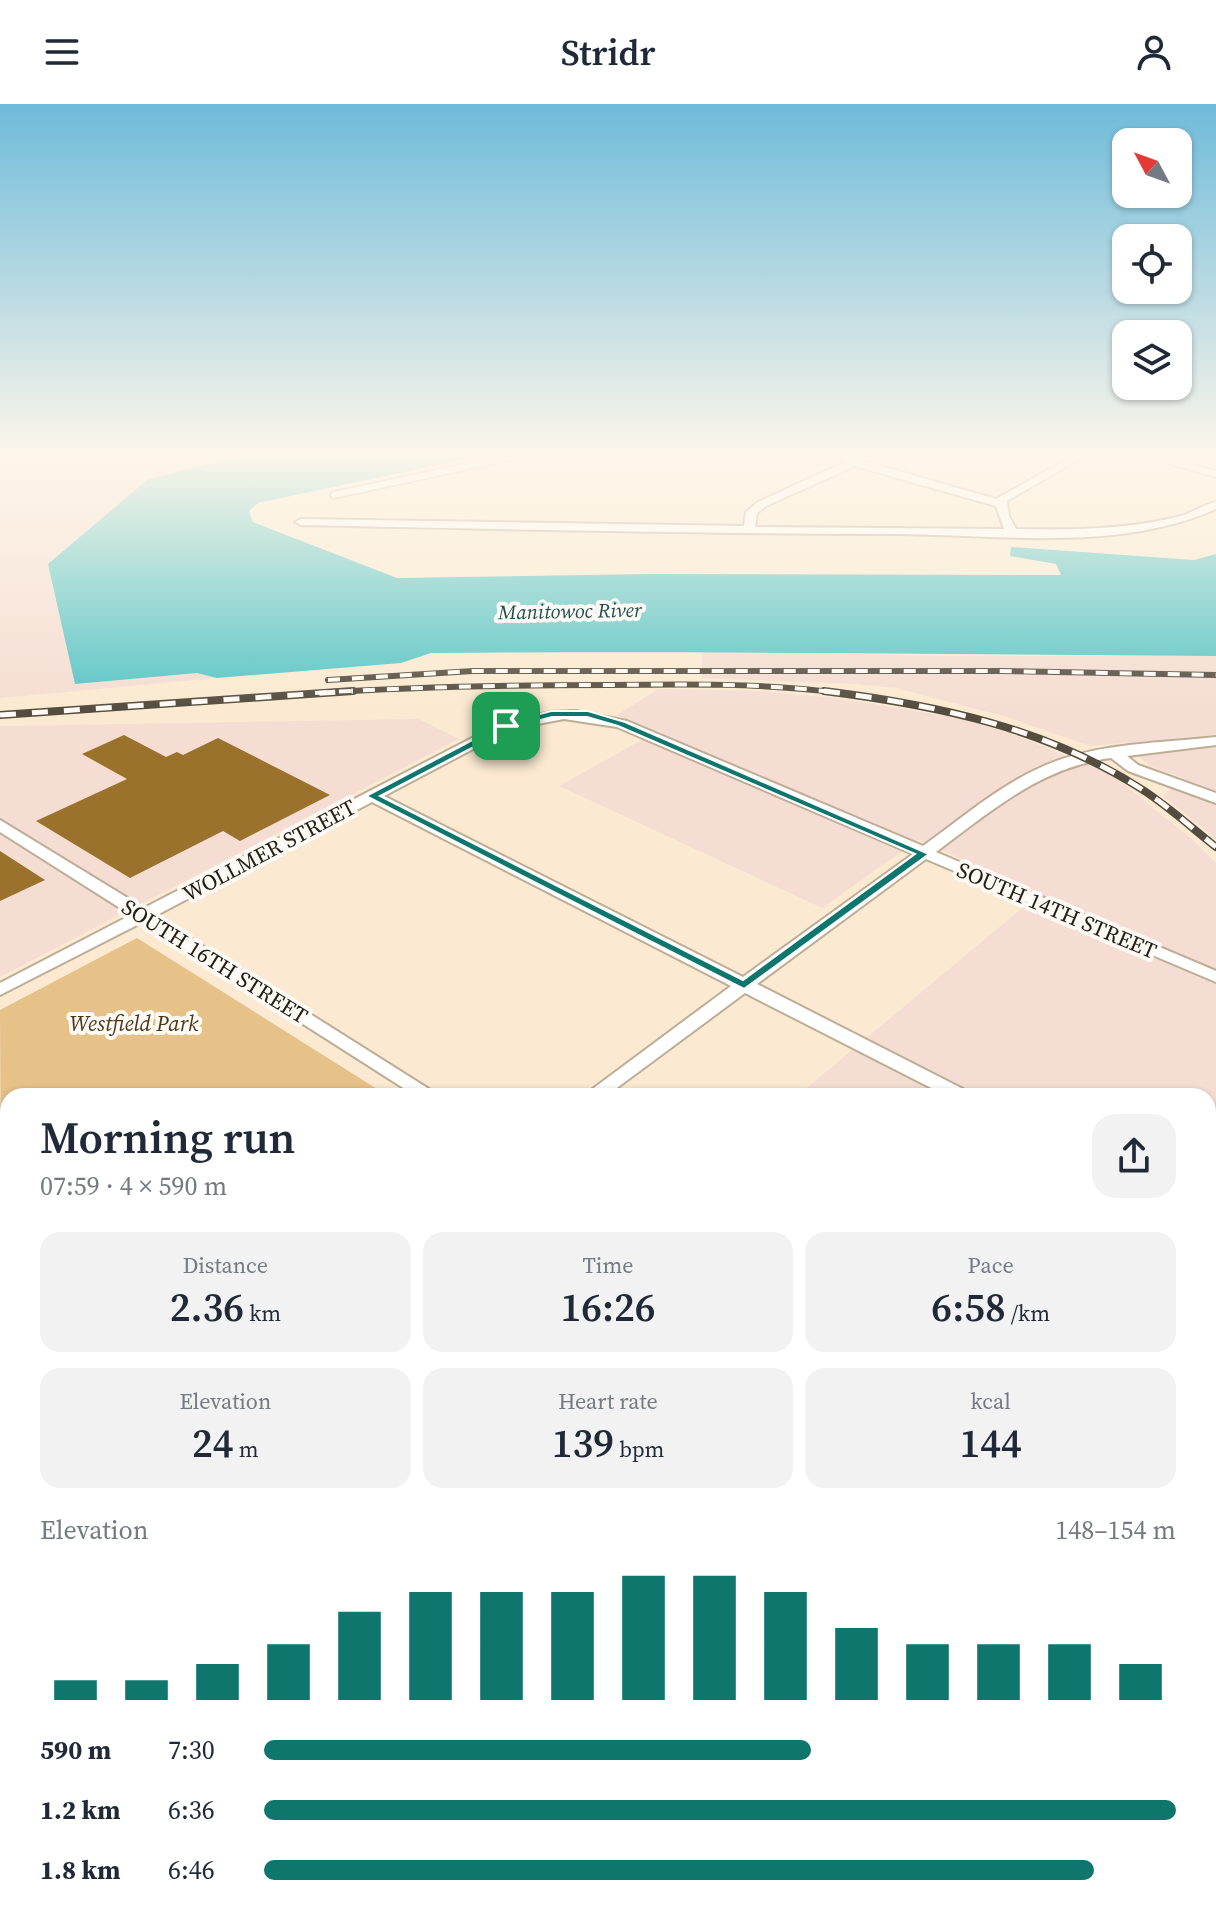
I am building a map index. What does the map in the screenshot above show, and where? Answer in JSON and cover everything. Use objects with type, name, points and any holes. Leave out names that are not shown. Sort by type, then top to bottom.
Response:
[{"type":"street","name":"WOLLMER STREET","points":[[0,990],[506,726],[551,714],[588,714]]},
{"type":"street","name":"SOUTH 14TH STREET","points":[[588,714],[622,724],[1216,977]]},
{"type":"street","points":[[604,1088],[1014,787],[1052,768],[1086,757],[1216,741]]},
{"type":"street","points":[[1115,754],[1133,768],[1216,798]]},
{"type":"street","points":[[372,796],[946,1088]]},
{"type":"street","name":"SOUTH 16TH STREET","points":[[0,825],[417,1088]]},
{"type":"shaded area","points":[[0,541],[163,541],[197,673],[217,678],[0,698]]},
{"type":"shaded area","points":[[702,651],[945,656],[1216,656],[1216,839],[1163,796],[1183,778],[1150,766],[1123,743],[1090,746],[1007,717],[896,688],[702,678]]},
{"type":"shaded area","points":[[658,689],[762,691],[835,698],[959,718],[1012,734],[1111,774],[1193,840],[1216,863],[1216,1088],[807,1088],[1040,893],[918,840],[822,908],[559,786],[656,732],[617,715]]},
{"type":"shaded area","points":[[419,719],[459,739],[0,977],[0,726]]},
{"type":"green space","name":"Westfield Park","points":[[137,938],[375,1088],[0,1088],[0,1010]]},
{"type":"water","name":"Manitowoc River","points":[[76,541],[301,541],[397,578],[649,574],[1061,575],[1056,564],[1010,556],[1011,547],[1194,560],[1216,554],[1216,656],[431,653],[401,663],[217,678],[197,673],[75,684],[48,564]]},
{"type":"building","points":[[124,735],[166,757],[177,752],[183,755],[218,738],[330,795],[240,841],[223,831],[130,878],[36,821],[127,779],[82,754]]},
{"type":"building","points":[[0,851],[45,880],[0,901]]},
{"type":"railway","points":[[328,680],[473,671],[1001,671],[1216,675]]},
{"type":"railway","points":[[315,693],[666,684],[833,692]]},
{"type":"railway","points":[[0,715],[353,691]]},
{"type":"railway","points":[[824,691],[833,692]]},
{"type":"railway","points":[[833,692],[840,693]]},
{"type":"railway","points":[[833,692],[908,704],[990,722],[1069,750],[1143,790],[1216,847]]},
{"type":"route","points":[[551,714],[588,714],[622,724],[923,854],[744,986],[372,796],[506,726],[551,714]]}]
